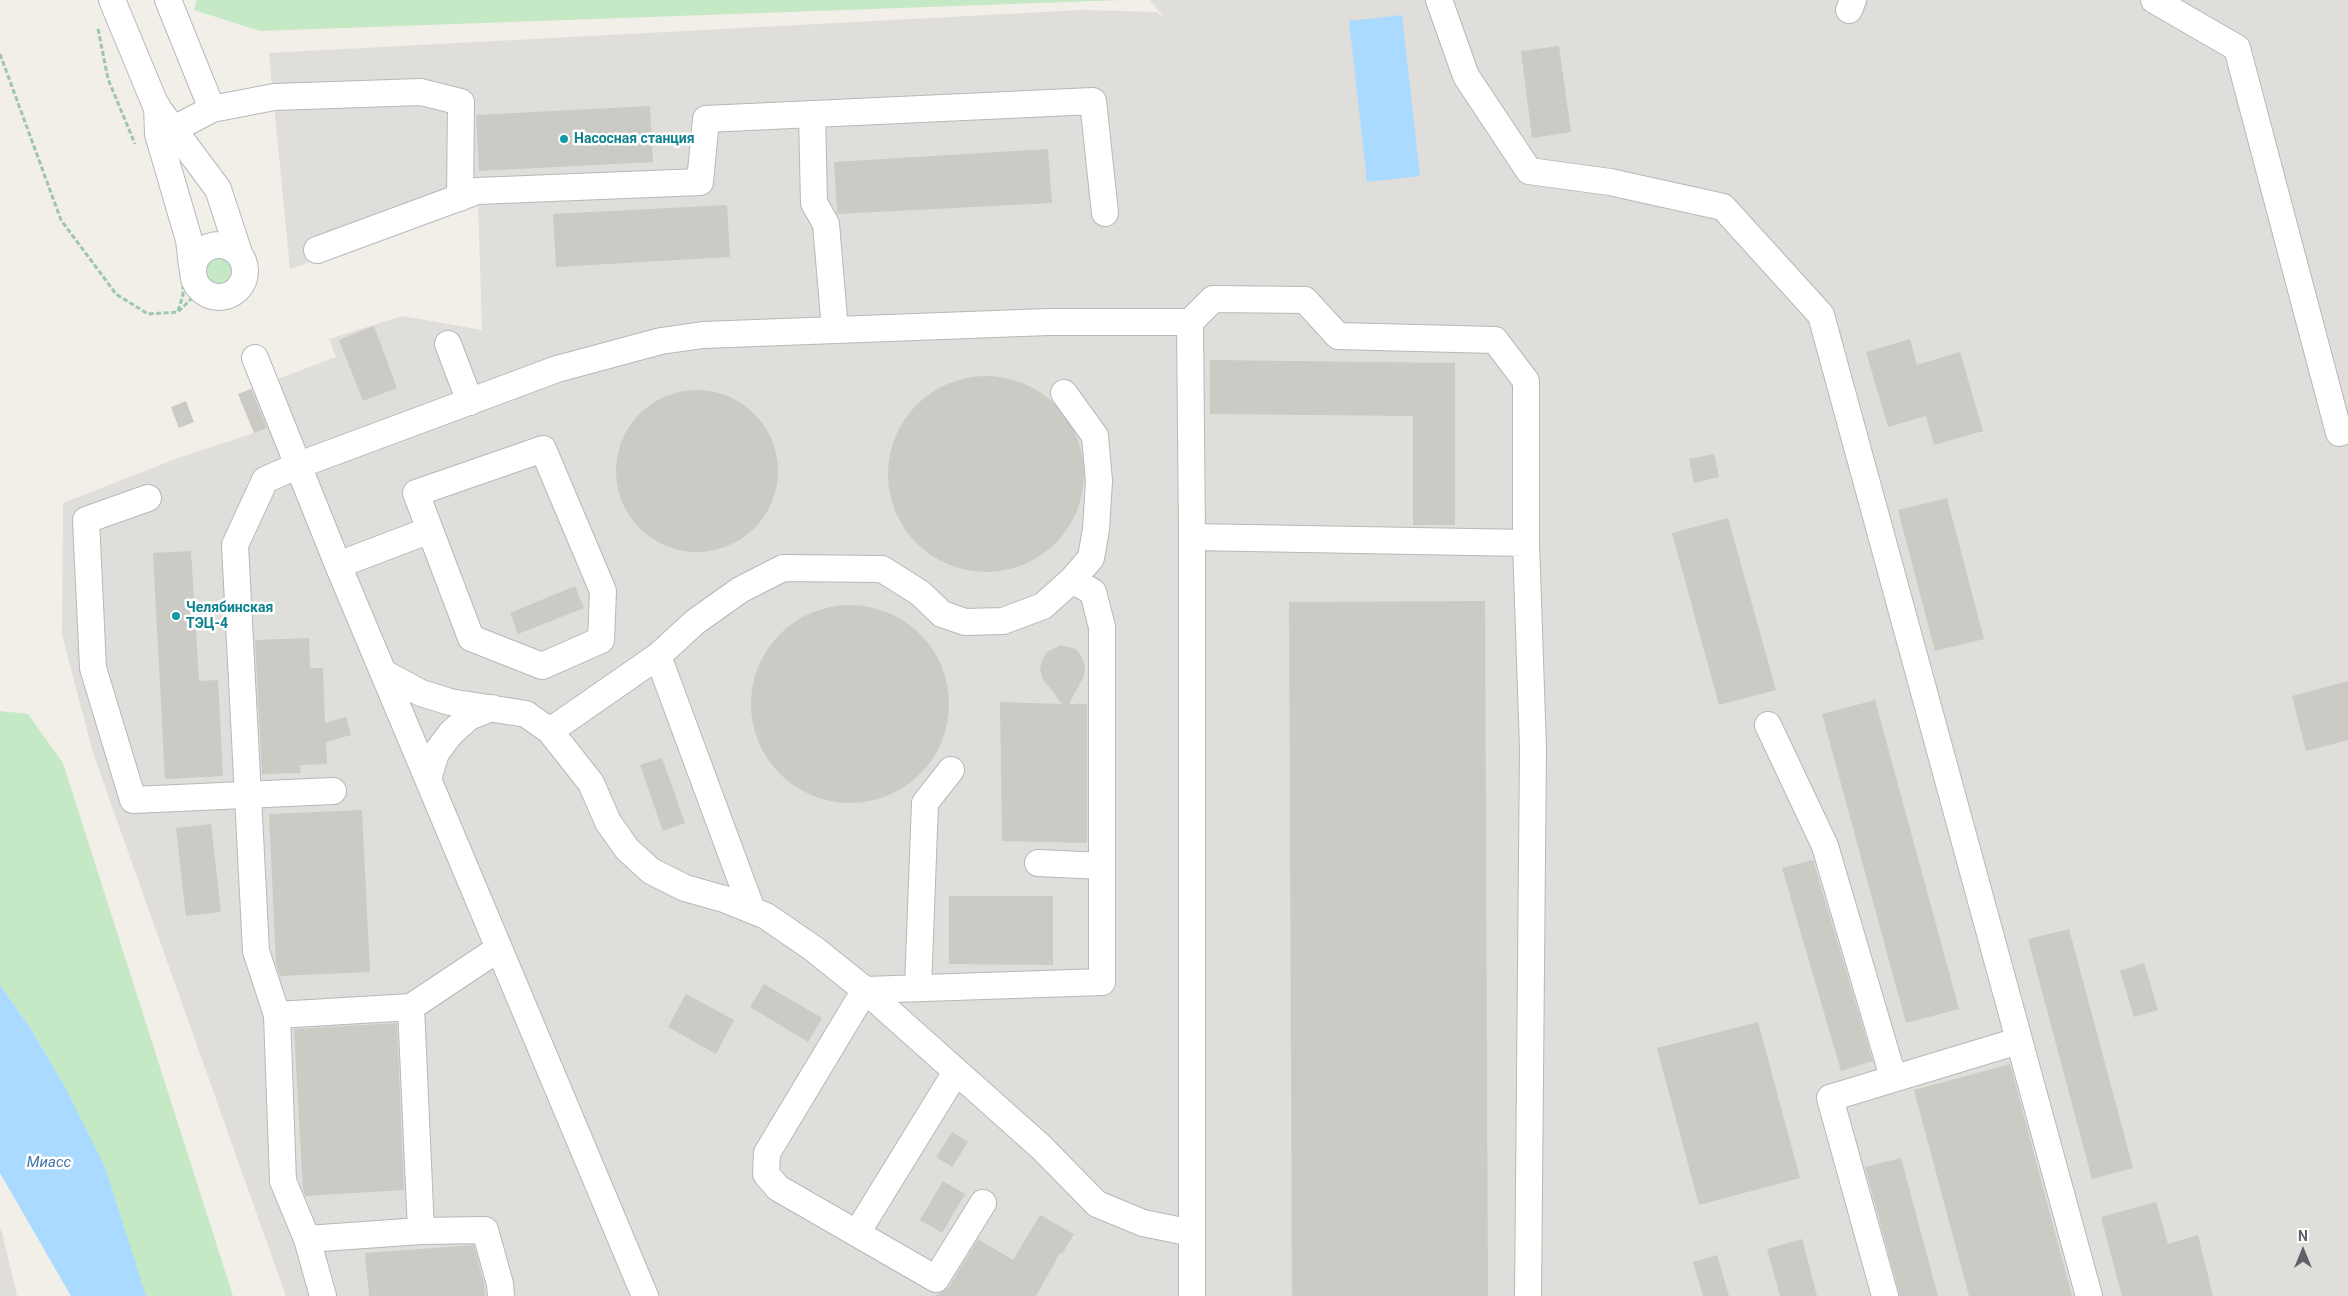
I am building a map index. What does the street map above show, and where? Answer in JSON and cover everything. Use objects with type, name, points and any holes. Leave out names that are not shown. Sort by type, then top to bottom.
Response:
[{"type":"street","points":[[112,0],[156,106],[218,189],[245,273],[243,281],[233,294],[226,297],[212,297],[196,278],[189,240],[158,134],[156,106]]},
{"type":"street","points":[[168,0],[212,109]]},
{"type":"street","points":[[1439,0],[1466,76],[1529,171],[1610,182],[1723,207],[1821,315],[2089,1296]]},
{"type":"street","points":[[2154,0],[2237,48],[2339,433],[2348,430]]},
{"type":"street","points":[[174,129],[212,109],[274,97],[421,92],[461,102],[460,198]]},
{"type":"street","points":[[318,250],[477,192],[700,182],[706,119],[812,114],[1093,101],[1105,213]]},
{"type":"street","points":[[812,114],[814,202],[826,224],[835,330]]},
{"type":"street","points":[[196,278],[200,253],[213,246],[228,247],[240,256]]},
{"type":"street","points":[[323,1296],[307,1239],[283,1181],[277,1015],[256,951],[235,545],[265,480],[299,465],[557,369],[661,341],[703,334],[1048,322],[1190,322],[1213,299],[1305,300],[1338,336],[1495,340],[1526,381],[1526,543],[1533,748],[1528,1296]]},
{"type":"street","points":[[1190,322],[1192,537],[1192,1296]]},
{"type":"street","points":[[448,344],[470,402]]},
{"type":"street","points":[[255,358],[338,565],[498,949],[646,1296]]},
{"type":"street","points":[[550,731],[658,656],[695,622],[733,596],[783,568],[882,569],[920,594],[942,614],[965,622],[1003,621],[1043,606],[1072,580],[1091,558],[1096,528],[1099,481],[1095,436],[1064,393]]},
{"type":"street","points":[[543,449],[603,591],[601,640],[542,666],[471,638],[430,530],[416,493],[543,449]]},
{"type":"street","points":[[148,498],[86,520],[93,668],[133,800],[333,791]]},
{"type":"street","points":[[338,565],[430,530]]},
{"type":"street","points":[[1192,537],[1526,543]]},
{"type":"street","points":[[865,990],[1102,982],[1102,626],[1093,592],[1072,580]]},
{"type":"street","points":[[658,656],[752,910]]},
{"type":"street","points":[[384,673],[428,695],[450,702],[526,714],[550,731],[591,783],[608,822],[627,849],[651,872],[685,888],[724,899],[766,916],[806,944],[865,990],[1041,1147],[1096,1204],[1142,1223],[1192,1232]]},
{"type":"street","points":[[428,779],[436,753],[451,733],[470,717],[492,708]]},
{"type":"street","points":[[1768,724],[1825,846],[1893,1077]]},
{"type":"street","points":[[918,988],[926,803],[951,770]]},
{"type":"street","points":[[1038,863],[1102,866]]},
{"type":"street","points":[[277,1015],[411,1007],[498,949]]},
{"type":"street","points":[[865,990],[767,1153],[766,1174],[778,1188],[936,1279],[983,1203]]},
{"type":"street","points":[[411,1007],[421,1231]]},
{"type":"street","points":[[1885,1296],[1830,1098],[1893,1077],[2018,1041]]},
{"type":"street","points":[[857,1233],[956,1072]]},
{"type":"street","points":[[307,1239],[421,1231],[485,1230],[500,1284],[501,1296]]},
{"type":"path","points":[[0,54],[61,220],[116,294],[148,314],[178,312],[196,278]]},
{"type":"shaded area","points":[[1150,0],[2348,0],[2348,1296],[286,1296],[93,753],[62,635],[63,503],[178,458],[254,433],[238,394],[336,357],[329,339],[402,316],[482,330],[478,204],[290,269],[269,53],[1082,10],[1157,12],[1165,19]]},
{"type":"shaded area","points":[[0,1228],[2,1232],[17,1296],[0,1296]]},
{"type":"green space","points":[[197,0],[1122,0],[260,31],[194,10]]},
{"type":"green space","points":[[219,252],[233,257],[238,271],[233,285],[219,290],[205,285],[200,271],[205,257]]},
{"type":"green space","points":[[0,711],[28,714],[63,763],[233,1296],[146,1296],[82,1123],[63,1083],[31,1029],[0,985]]},
{"type":"water","points":[[1402,15],[1420,176],[1367,182],[1349,21]]},
{"type":"water","name":"Миасс","points":[[0,985],[31,1029],[63,1083],[105,1167],[146,1296],[71,1296],[0,1173]]},
{"type":"building","points":[[1559,46],[1571,132],[1532,138],[1521,51]]},
{"type":"building","name":"Насосная станция","points":[[650,106],[653,162],[479,171],[476,115]]},
{"type":"building","points":[[1048,149],[1052,203],[837,214],[834,162]]},
{"type":"building","points":[[727,205],[730,257],[556,267],[553,214]]},
{"type":"building","points":[[374,326],[397,388],[363,401],[339,340]]},
{"type":"building","points":[[1910,339],[1917,365],[1960,352],[1983,431],[1934,445],[1926,416],[1888,427],[1866,352]]},
{"type":"building","points":[[1210,360],[1455,363],[1455,525],[1413,525],[1413,416],[1210,414]]},
{"type":"building","points":[[986,376],[1005,378],[1023,384],[1040,393],[1055,405],[1067,420],[1076,437],[1082,455],[1084,474],[1082,493],[1076,511],[1067,528],[1055,543],[1040,555],[1023,564],[1005,570],[986,572],[967,570],[949,564],[932,555],[917,543],[905,528],[896,511],[890,493],[888,474],[890,455],[896,437],[905,420],[917,405],[932,393],[949,384],[967,378]]},
{"type":"building","points":[[251,389],[267,428],[254,433],[238,394]]},
{"type":"building","points":[[689,390],[705,390],[728,396],[748,408],[760,420],[772,440],[778,463],[778,479],[772,502],[760,522],[748,534],[728,546],[705,552],[689,552],[666,546],[646,534],[634,522],[622,502],[616,479],[616,463],[622,440],[634,420],[646,408],[666,396]]},
{"type":"building","points":[[186,401],[194,422],[179,428],[171,407]]},
{"type":"building","points":[[1714,454],[1719,477],[1694,483],[1689,459]]},
{"type":"building","points":[[1947,498],[1984,639],[1935,651],[1898,510]]},
{"type":"building","points":[[1728,518],[1776,690],[1719,705],[1672,533]]},
{"type":"building","name":"Челябинская ТЭЦ-4","points":[[191,551],[199,681],[218,680],[223,776],[165,779],[153,553]]},
{"type":"building","points":[[575,586],[584,608],[518,634],[510,613]]},
{"type":"building","points":[[1485,601],[1488,1296],[1292,1296],[1289,602]]},
{"type":"building","points":[[850,605],[869,607],[888,613],[905,622],[920,634],[932,649],[941,666],[947,685],[949,704],[947,723],[941,742],[932,759],[920,774],[905,786],[888,795],[869,801],[850,803],[831,801],[812,795],[795,786],[780,774],[768,759],[759,742],[753,723],[751,704],[753,685],[759,666],[768,649],[780,634],[795,622],[812,613],[831,607]]},
{"type":"building","points":[[309,638],[310,668],[323,668],[325,723],[346,717],[351,735],[326,742],[327,764],[300,765],[301,773],[262,774],[255,640]]},
{"type":"building","points":[[1061,645],[1076,649],[1082,657],[1085,666],[1084,676],[1069,704],[1087,704],[1087,843],[1002,841],[1000,702],[1062,704],[1043,679],[1040,670],[1042,660],[1047,652]]},
{"type":"building","points":[[2348,681],[2348,740],[2306,751],[2292,696]]},
{"type":"building","points":[[1875,700],[1959,1009],[1906,1023],[1822,714]]},
{"type":"building","points":[[662,758],[685,823],[663,831],[640,765]]},
{"type":"building","points":[[362,810],[370,972],[280,976],[276,964],[269,814]]},
{"type":"building","points":[[211,824],[221,912],[186,916],[176,828]]},
{"type":"building","points":[[1813,860],[1873,1061],[1841,1071],[1782,868]]},
{"type":"building","points":[[949,896],[1053,896],[1053,965],[949,964]]},
{"type":"building","points":[[2069,929],[2133,1168],[2092,1179],[2028,939]]},
{"type":"building","points":[[2144,963],[2158,1010],[2134,1017],[2120,971]]},
{"type":"building","points":[[764,984],[822,1018],[808,1042],[750,1007]]},
{"type":"building","points":[[686,994],[734,1020],[716,1054],[668,1027]]},
{"type":"building","points":[[1758,1022],[1800,1178],[1699,1205],[1657,1048]]},
{"type":"building","points":[[397,1023],[404,1190],[305,1196],[303,1190],[294,1029]]},
{"type":"building","points":[[2010,1064],[2072,1296],[1969,1296],[1914,1090]]},
{"type":"building","points":[[952,1132],[968,1142],[952,1167],[936,1157]]},
{"type":"building","points":[[1901,1158],[1938,1296],[1900,1296],[1865,1167]]},
{"type":"building","points":[[943,1181],[965,1194],[942,1233],[920,1220]]},
{"type":"building","points":[[2156,1202],[2168,1244],[2198,1235],[2213,1296],[2122,1296],[2101,1217]]},
{"type":"building","points":[[1040,1215],[1074,1234],[1062,1254],[1060,1253],[1036,1296],[935,1296],[949,1287],[978,1239],[1013,1260]]},
{"type":"building","points":[[1802,1239],[1817,1296],[1780,1296],[1767,1249]]},
{"type":"building","points":[[474,1245],[484,1283],[485,1296],[369,1296],[365,1253]]},
{"type":"building","points":[[1717,1255],[1729,1296],[1703,1296],[1693,1262]]},
{"type":"place","name":"Насосная станция","points":[[564,139]]},
{"type":"place","name":"Челябинская ТЭЦ-4","points":[[176,616]]}]
